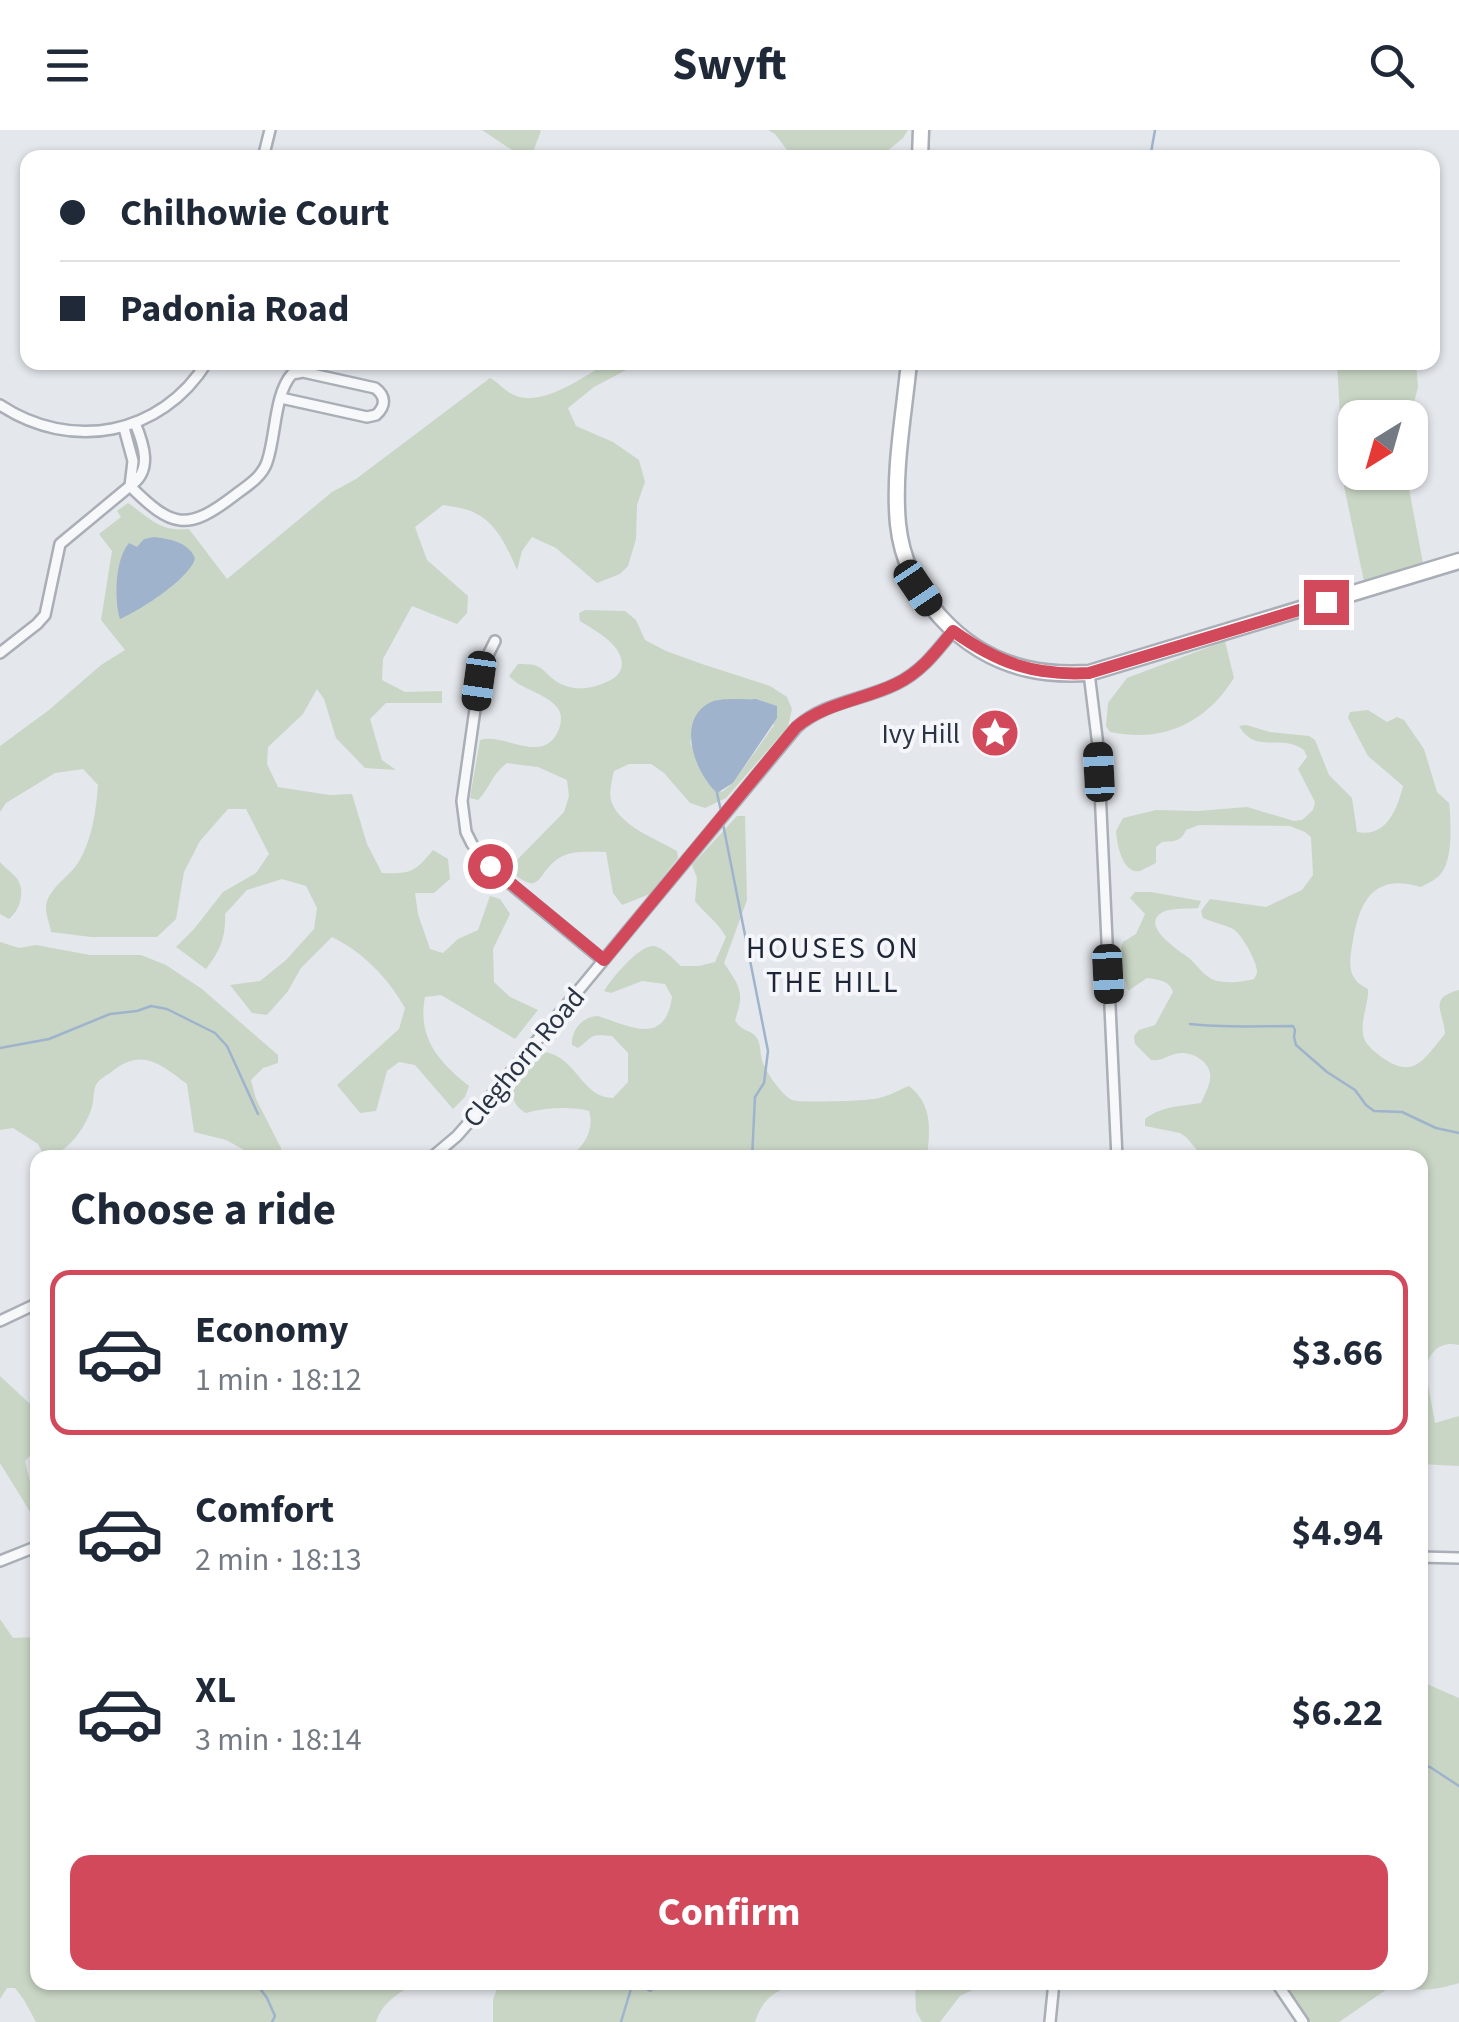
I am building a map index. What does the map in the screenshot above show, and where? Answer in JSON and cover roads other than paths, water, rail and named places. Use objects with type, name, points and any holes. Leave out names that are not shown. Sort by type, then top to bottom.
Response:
[{"type":"main road","points":[[908,370],[897,494],[898,529],[910,570],[918,588],[953,631],[989,655],[1026,669],[1089,673],[1459,562]]},
{"type":"street","points":[[0,405],[35,424],[58,430],[124,428],[177,398],[200,370]]},
{"type":"street","points":[[130,486],[155,510],[173,519],[190,520],[214,512],[263,471],[281,398],[288,378],[298,371],[375,388],[384,396],[384,402],[376,415],[367,417],[281,398]]},
{"type":"street","points":[[0,653],[45,614],[60,544],[140,480],[145,465],[135,423]]},
{"type":"street","points":[[124,428],[133,461],[130,486]]},
{"type":"street","name":"Cleghorn Road","points":[[441,1150],[471,1120],[796,727],[830,707],[911,676],[953,631]]},
{"type":"street","points":[[495,641],[479,681],[462,801],[466,832],[490,866],[604,960]]},
{"type":"street","points":[[1089,673],[1098,746],[1117,1150]]},
{"type":"street","points":[[0,1321],[30,1307]]},
{"type":"street","points":[[0,1561],[30,1549]]},
{"type":"street","points":[[1428,1557],[1459,1558]]},
{"type":"street","points":[[1050,2022],[1053,1990]]},
{"type":"street","points":[[1281,1990],[1303,2022]]},
{"type":"water","points":[[154,537],[183,545],[195,558],[175,584],[120,619],[117,579],[124,550],[129,543],[137,547],[144,539]]},
{"type":"water","points":[[756,699],[777,706],[777,718],[733,783],[717,793],[696,761],[693,722],[714,701]]},
{"type":"waterway","points":[[1151,150],[1155,130]]},
{"type":"waterway","points":[[717,793],[721,811]]},
{"type":"waterway","points":[[723,824],[768,1051],[764,1083],[755,1097],[752,1150]]},
{"type":"waterway","points":[[0,1048],[49,1039],[110,1014],[151,1006],[167,1009],[215,1033],[227,1046],[258,1114]]},
{"type":"waterway","points":[[1190,1024],[1293,1026],[1296,1045],[1355,1090],[1374,1111],[1402,1112],[1436,1128],[1459,1133]]},
{"type":"waterway","points":[[1428,1767],[1459,1786]]},
{"type":"waterway","points":[[261,1990],[275,2016],[272,2022]]},
{"type":"waterway","points":[[621,2022],[631,1990]]},
{"type":"place","name":"Ivy Hill","points":[[995,733]]},
{"type":"district","name":"HOUSES ON THE HILL","points":[[833,965]]}]
